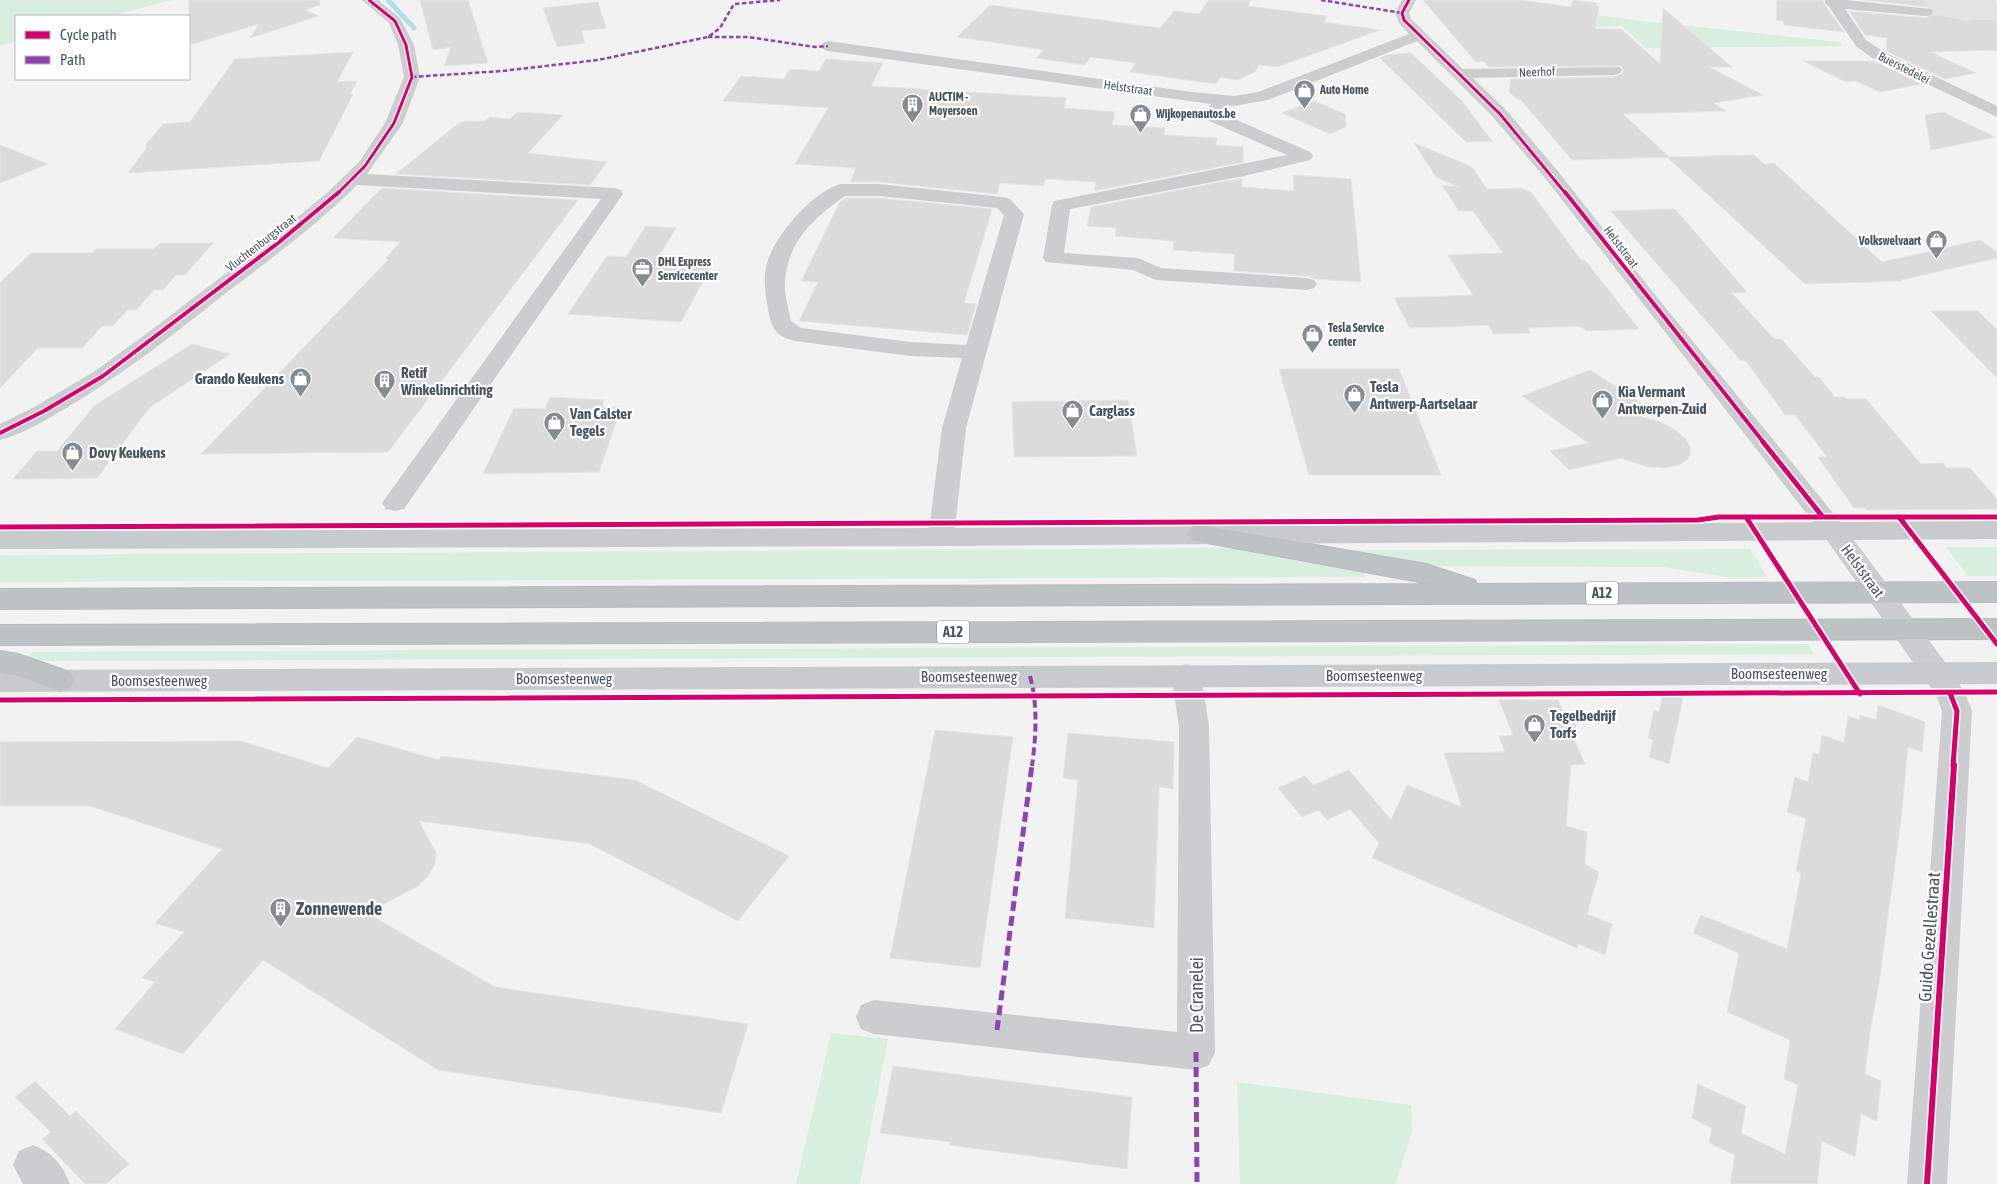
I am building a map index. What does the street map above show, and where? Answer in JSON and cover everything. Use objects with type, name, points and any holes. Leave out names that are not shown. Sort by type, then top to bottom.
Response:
[{"type":"highway","points":[[1200,534],[1426,574],[1483,594]]},
{"type":"highway","name":"A12","points":[[0,599],[1997,592]]},
{"type":"highway","name":"A12","points":[[0,635],[1997,629]]},
{"type":"highway","points":[[0,662],[18,665],[60,680]]},
{"type":"main road","points":[[0,540],[941,537],[1997,530]]},
{"type":"main road","name":"Boomsesteenweg","points":[[0,681],[1997,673]]},
{"type":"street","name":"Vluchtenburgstraat","points":[[0,433],[44,411],[94,381],[154,339],[278,243],[335,196],[366,166],[394,123],[412,77],[406,45],[395,21],[369,0]]},
{"type":"street","name":"Helststraat","points":[[1409,0],[1402,13],[1404,20],[1418,36],[1500,114],[1552,174],[1649,300],[1832,530],[1938,674]]},
{"type":"street","points":[[1832,1],[1926,12]]},
{"type":"street","name":"Buerstedelei","points":[[1832,1],[1861,43],[1878,55],[1997,112]]},
{"type":"street","name":"Helststraat","points":[[828,46],[1221,101],[1262,96],[1400,41],[1418,36]]},
{"type":"street","name":"Neerhof","points":[[1459,74],[1614,70]]},
{"type":"street","points":[[1221,101],[1213,116],[1304,156],[1260,168],[1103,195],[1061,205],[1053,258],[1138,264],[1156,274],[1307,284]]},
{"type":"street","points":[[352,179],[614,194],[395,503]]},
{"type":"street","points":[[941,537],[954,428],[976,352],[1014,214],[1003,203],[951,196],[879,190],[841,190],[813,210],[792,233],[777,263],[775,291],[781,324],[795,334],[910,348],[976,352]]},
{"type":"street","name":"Guido Gezellestraat","points":[[1927,1184],[1957,710],[1950,692],[1938,674]]},
{"type":"street","name":"De Cranelei","points":[[874,1016],[1196,1052],[1194,726],[1186,675]]},
{"type":"shaded area","points":[[1924,0],[1994,0],[1997,2],[1997,44],[1934,17],[1851,9],[1928,9]]},
{"type":"green space","points":[[0,0],[172,0],[115,15],[15,15],[15,41],[0,46]]},
{"type":"green space","points":[[1518,4],[1633,20],[1840,42],[1842,46],[1646,48],[1622,26],[1500,30]]},
{"type":"green space","points":[[1946,547],[1997,547],[1997,576],[1968,576]]},
{"type":"green space","points":[[1230,548],[1269,553],[1363,571],[1366,577],[0,582],[0,555]]},
{"type":"green space","points":[[1750,549],[1767,577],[1731,578],[1663,567],[1421,566],[1374,558],[1346,550]]},
{"type":"green space","points":[[1808,644],[1814,654],[47,661],[27,658],[33,652]]},
{"type":"green space","points":[[831,1033],[888,1039],[860,1184],[796,1184]]},
{"type":"green space","points":[[1237,1082],[1411,1105],[1412,1132],[1396,1184],[1240,1184]]},
{"type":"building","points":[[189,0],[319,0],[320,5],[305,10],[319,16],[250,38],[259,24],[190,45]]},
{"type":"building","points":[[420,0],[468,0],[488,63],[444,66],[451,47],[433,50]]},
{"type":"building","points":[[1209,0],[1251,0],[1248,6],[1327,16],[1324,22],[1380,30],[1277,67],[1259,65],[1255,72],[1237,80],[1220,77],[1216,84],[1130,72],[1136,63],[1091,57],[1084,65],[1036,58],[1044,50],[957,37],[990,5],[1160,28],[1174,11],[1199,14]]},
{"type":"building","points":[[1423,0],[1520,0],[1571,7],[1573,0],[1597,3],[1597,6],[1599,6],[1595,29],[1621,29],[1660,64],[1663,8],[1732,67],[1709,67],[1763,95],[1713,103],[1726,111],[1623,114],[1669,157],[1572,160],[1520,99],[1517,99],[1509,92],[1511,79],[1614,77],[1622,74],[1624,71],[1622,66],[1489,67],[1484,61],[1476,62]]},
{"type":"building","points":[[1777,0],[1823,0],[1844,32],[1784,25],[1783,21],[1776,20]]},
{"type":"building","points":[[1864,0],[1924,0],[1928,7]]},
{"type":"building","points":[[598,2],[606,28],[581,31],[585,43],[557,47],[543,8]]},
{"type":"building","points":[[1849,11],[1926,18],[1934,14],[1969,21],[1973,19],[1997,20],[1997,50],[1930,52],[1976,73],[1945,79],[1886,51],[1887,38],[1865,35]]},
{"type":"building","points":[[353,52],[337,82],[357,81],[350,94],[353,94],[319,161],[128,173],[148,146],[145,146],[163,124],[190,122],[235,59]]},
{"type":"building","points":[[1411,53],[1462,101],[1492,141],[1466,142],[1380,58],[1387,55]]},
{"type":"building","points":[[826,59],[883,63],[871,86],[1066,98],[1064,108],[1115,112],[1112,125],[1165,128],[1164,135],[1217,138],[1216,145],[1243,147],[1243,162],[1094,191],[1096,182],[1046,179],[1043,186],[1000,183],[997,194],[879,182],[850,182],[856,168],[795,164],[828,108],[723,101],[741,76],[784,79],[790,69],[819,71]]},
{"type":"building","points":[[1803,61],[1873,61],[1922,84],[1880,92],[1856,81],[1846,82]]},
{"type":"building","points":[[1314,101],[1345,114],[1346,127],[1330,134],[1282,113]]},
{"type":"building","points":[[517,112],[563,115],[528,153],[607,162],[590,185],[396,174],[460,122],[485,121],[490,117],[510,119]]},
{"type":"building","points":[[1943,112],[1995,137],[1931,150],[1925,115]]},
{"type":"building","points":[[1414,143],[1472,167],[1487,189],[1521,188],[1531,192],[1581,260],[1585,260],[1639,329],[1586,331],[1577,326],[1528,328],[1531,333],[1494,334],[1488,325],[1410,328],[1394,298],[1473,295],[1448,255],[1503,253],[1473,211],[1459,211],[1442,185],[1459,187],[1436,177]]},
{"type":"building","points":[[0,145],[48,164],[0,183]]},
{"type":"building","points":[[1754,155],[1765,165],[1774,163],[1882,262],[1980,240],[1997,252],[1997,258],[1902,281],[1805,284],[1667,157]]},
{"type":"building","points":[[1293,175],[1351,179],[1361,282],[1234,271],[1235,254],[1173,250],[1174,241],[1115,236],[1116,228],[1087,226],[1091,207],[1242,178],[1242,187],[1294,191]]},
{"type":"building","points":[[382,188],[578,200],[388,452],[201,454],[388,260],[386,258],[400,242],[333,238]]},
{"type":"building","points":[[846,198],[879,198],[992,209],[964,303],[976,304],[967,335],[799,321],[818,282],[801,281],[840,202]]},
{"type":"building","points":[[1675,209],[1747,292],[1732,293],[1774,339],[1781,339],[1815,377],[1819,377],[1835,397],[1866,399],[1921,464],[1943,463],[1947,468],[1970,468],[1997,499],[1997,509],[1867,510],[1866,508],[1854,508],[1818,457],[1827,457],[1795,415],[1785,415],[1746,361],[1741,361],[1611,211]]},
{"type":"building","name":"DHL Express Servicecenter","points":[[646,226],[676,228],[657,259],[713,263],[681,322],[568,314],[607,256],[626,257]]},
{"type":"building","points":[[160,243],[213,243],[185,275],[176,275],[163,290],[154,290],[136,310],[127,310],[113,326],[102,326],[82,348],[38,348],[0,388],[0,283],[31,253],[92,253],[96,249],[154,249]]},
{"type":"building","points":[[1931,311],[1978,311],[1997,330],[1997,378]]},
{"type":"building","points":[[192,344],[230,354],[149,408],[97,478],[13,479],[37,451],[57,451],[94,406]]},
{"type":"building","name":"Tesla Antwerp-Aartselaar","points":[[1279,369],[1399,369],[1441,475],[1309,475]]},
{"type":"building","name":"Kia Vermant Antwerpen-Zuid","points":[[1590,370],[1640,402],[1642,417],[1658,421],[1674,429],[1686,439],[1691,449],[1688,459],[1679,465],[1665,468],[1648,467],[1621,458],[1569,470],[1550,451],[1588,443],[1522,396]]},
{"type":"building","name":"Van Calster Tegels","points":[[550,397],[604,400],[602,407],[621,407],[599,472],[483,474],[514,408],[545,409]]},
{"type":"building","name":"Carglass","points":[[1128,400],[1137,456],[1014,457],[1012,402]]},
{"type":"building","points":[[1663,694],[1683,698],[1669,764],[1649,757],[1653,740],[1648,738],[1654,710],[1659,712]]},
{"type":"building","points":[[1499,700],[1558,700],[1566,718],[1576,718],[1575,741],[1585,764],[1571,765],[1566,826],[1587,832],[1585,864],[1599,872],[1587,914],[1612,924],[1605,955],[1578,944],[1577,948],[1372,858],[1379,843],[1350,809],[1327,820],[1319,810],[1302,817],[1278,788],[1305,776],[1313,785],[1349,770],[1391,820],[1407,785],[1462,807],[1444,753],[1505,752],[1499,736],[1513,735]]},
{"type":"building","points":[[1878,705],[1925,722],[1922,752],[1908,747],[1901,819],[1879,983],[1870,1032],[1865,1074],[1881,1081],[1877,1121],[1861,1114],[1855,1157],[1822,1141],[1817,1184],[1730,1184],[1735,1155],[1709,1143],[1712,1128],[1692,1118],[1698,1084],[1746,1106],[1741,1133],[1785,1154],[1798,1085],[1784,1079],[1790,1040],[1727,1012],[1739,953],[1693,933],[1701,915],[1787,949],[1801,873],[1796,871],[1806,819],[1787,812],[1795,777],[1808,782],[1813,752],[1819,755],[1822,735],[1844,743],[1848,716],[1859,720],[1860,715],[1876,720]]},
{"type":"building","points":[[935,730],[1013,737],[980,968],[890,958]]},
{"type":"building","points":[[1068,733],[1174,742],[1173,789],[1159,787],[1154,928],[1065,918],[1078,780],[1063,778]]},
{"type":"building","name":"Zonnewende","points":[[357,737],[439,760],[441,756],[635,780],[789,856],[738,921],[590,844],[419,821],[436,853],[435,864],[428,876],[418,886],[367,913],[495,987],[748,1024],[721,1113],[438,1070],[263,960],[183,1054],[115,1029],[155,982],[142,978],[184,932],[155,923],[222,849],[90,806],[0,806],[0,742],[241,741],[328,768]]},
{"type":"building","points":[[893,1066],[1132,1097],[1127,1169],[949,1145],[950,1142],[880,1133]]},
{"type":"building","points":[[35,1081],[70,1116],[76,1111],[129,1164],[106,1184],[85,1184],[42,1139],[51,1132],[15,1097]]},
{"type":"waterway","points":[[388,0],[414,28]]},
{"type":"marked path","points":[[412,77],[502,71],[598,60],[708,37],[720,28],[734,4],[780,0]]},
{"type":"marked path","points":[[1321,0],[1402,13]]},
{"type":"marked path","points":[[708,37],[748,37],[815,47],[828,46]]},
{"type":"marked path","points":[[997,1030],[1036,738],[1035,695],[1030,676]]},
{"type":"marked path","points":[[1196,1052],[1197,1184]]},
{"type":"cycle path","points":[[0,433],[44,411],[103,376],[154,339],[278,243],[335,196],[365,166],[394,123],[412,77],[406,45],[395,21],[369,0]]},
{"type":"cycle path","points":[[1409,0],[1402,13],[1404,20],[1500,114],[1551,174],[1822,516]]},
{"type":"cycle path","points":[[0,527],[1698,520],[1719,517],[1997,517]]},
{"type":"cycle path","points":[[1746,517],[1860,694]]},
{"type":"cycle path","points":[[1899,517],[1997,644]]},
{"type":"cycle path","points":[[0,700],[1997,692]]},
{"type":"cycle path","points":[[1927,1184],[1957,711],[1950,693]]},
{"type":"place","name":"Auto Home","points":[[1304,109]]},
{"type":"place","name":"AUCTIM - Moyersoen","points":[[913,123]]},
{"type":"place","name":"Wijkopenautos.be","points":[[1140,133]]},
{"type":"place","name":"Volkswelvaart","points":[[1937,260]]},
{"type":"place","name":"DHL Express Servicecenter","points":[[642,288]]},
{"type":"place","name":"Tesla Service center","points":[[1312,354]]},
{"type":"place","name":"Grando Keukens","points":[[300,397]]},
{"type":"place","name":"Retif Winkelinrichting","points":[[385,400]]},
{"type":"place","name":"Tesla Antwerp-Aartselaar","points":[[1354,414]]},
{"type":"place","name":"Kia Vermant Antwerpen-Zuid","points":[[1602,419]]},
{"type":"place","name":"Carglass","points":[[1073,429]]},
{"type":"place","name":"Van Calster Tegels","points":[[554,441]]},
{"type":"place","name":"Dovy Keukens","points":[[73,471]]},
{"type":"place","name":"Tegelbedrijf Torfs","points":[[1534,743]]},
{"type":"place","name":"Zonnewende","points":[[280,927]]}]
